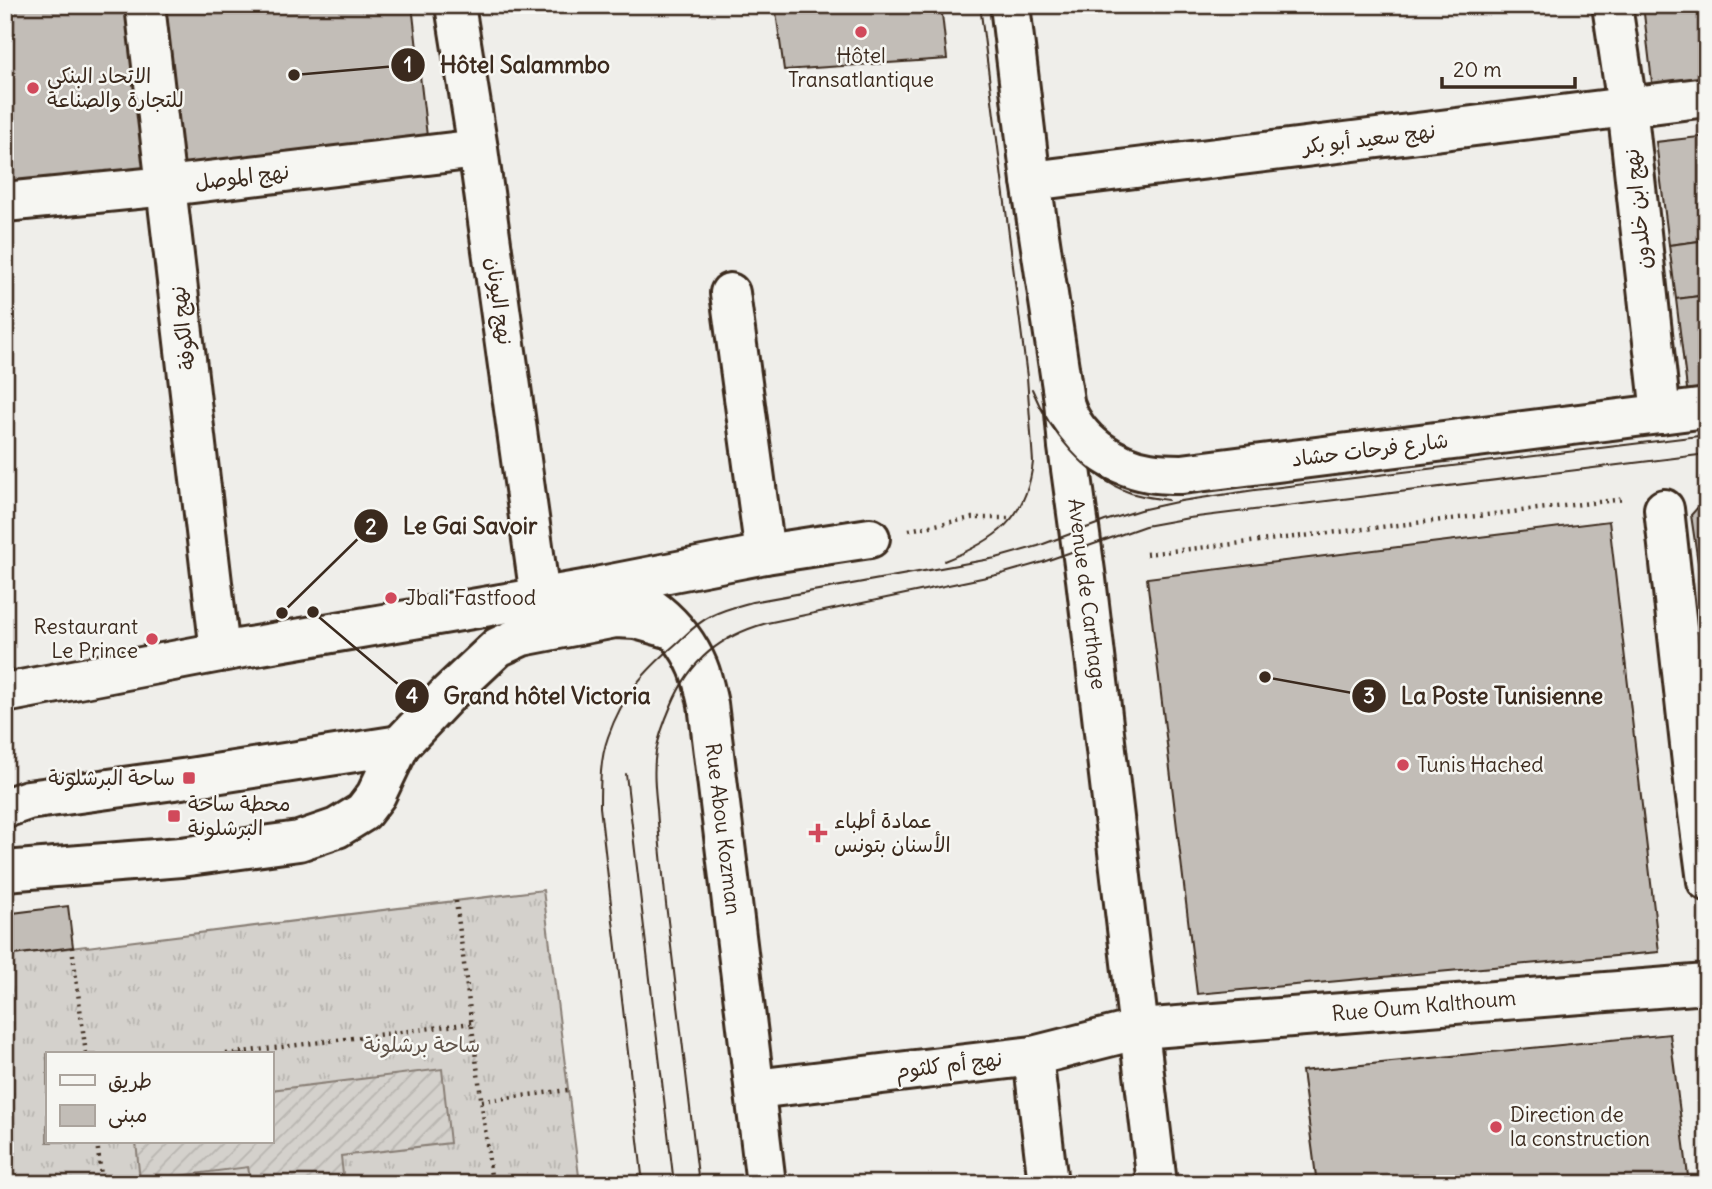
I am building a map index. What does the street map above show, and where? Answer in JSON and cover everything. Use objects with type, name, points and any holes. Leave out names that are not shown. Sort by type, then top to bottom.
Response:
[{"type":"street","name":"نهج الكوفة","points":[[145,5],[220,652]]},
{"type":"street","name":"نهج اليونان","points":[[455,5],[478,149],[540,597]]},
{"type":"street","name":"Avenue de Carthage","points":[[1010,5],[1031,181],[1064,401],[1085,568],[1157,1184]]},
{"type":"street","name":"نهج ابن خلدون","points":[[1612,5],[1627,106],[1661,414]]},
{"type":"street","name":"نهج سعيد أبو بكر","points":[[1031,181],[1707,97]]},
{"type":"street","name":"نهج الموصل","points":[[5,202],[167,186],[478,149]]},
{"type":"street","points":[[730,293],[765,554]]},
{"type":"street","name":"شارع فرحات حشاد","points":[[1064,401],[1076,427],[1100,452],[1131,467],[1167,474],[1707,408]]},
{"type":"street","points":[[1650,503],[1701,789],[1707,881]]},
{"type":"street","points":[[595,587],[765,554],[870,538]]},
{"type":"street","name":"Rue Abou Kozman","points":[[540,597],[595,587],[611,588],[634,596],[667,621],[693,657],[697,691],[708,704],[766,1184]]},
{"type":"street","points":[[5,693],[220,652],[540,597]]},
{"type":"street","points":[[5,871],[181,857],[299,841],[337,828],[363,812],[376,795],[400,745],[449,693],[498,647],[535,633],[624,618],[674,630]]},
{"type":"street","points":[[5,808],[28,800],[400,745]]},
{"type":"street","name":"Rue Oum Kalthoum","points":[[1140,1029],[1707,984]]},
{"type":"street","name":"نهج أم كلثوم","points":[[756,1089],[1033,1055],[1140,1029]]},
{"type":"street","points":[[1033,1055],[1048,1184]]},
{"type":"path","points":[[1146,554],[1650,503]]},
{"type":"path","points":[[870,538],[972,518],[1012,518]]},
{"type":"path","points":[[456,901],[492,1184]]},
{"type":"path","points":[[72,947],[86,1052]]},
{"type":"path","points":[[242,1052],[472,1023]]},
{"type":"path","points":[[482,1101],[568,1090]]},
{"type":"path","points":[[97,1144],[102,1184]]},
{"type":"green space","name":"ساحة برشلونة","points":[[543,890],[580,1184],[13,1184],[5,1126],[5,956]]},
{"type":"green space","points":[[442,1069],[450,1143],[341,1156],[344,1184],[251,1184],[248,1167],[140,1181],[136,1144],[273,1144],[273,1090]]},
{"type":"building","points":[[5,5],[133,5],[153,176],[5,194]]},
{"type":"building","points":[[162,5],[412,5],[428,145],[178,172]]},
{"type":"building","name":"Hôtel Transatlantique","points":[[775,5],[941,5],[947,59],[784,70]]},
{"type":"building","points":[[1643,5],[1707,5],[1707,85],[1653,91]]},
{"type":"building","points":[[1707,136],[1707,240],[1669,245],[1656,142]]},
{"type":"building","points":[[1707,240],[1707,295],[1676,299],[1669,245]]},
{"type":"building","points":[[1707,295],[1707,395],[1688,397],[1676,299]]},
{"type":"building","points":[[1707,497],[1707,617],[1706,617],[1691,515]]},
{"type":"building","name":"Tunis Hached","points":[[1609,521],[1659,952],[1197,994],[1147,578]]},
{"type":"building","points":[[68,906],[73,947],[5,956],[5,914]]},
{"type":"building","name":"Direction de la construction","points":[[1670,1034],[1689,1184],[1317,1184],[1302,1071]]},
{"type":"tram line","points":[[944,561],[993,536],[1016,513],[1030,482],[1033,462],[1027,377],[980,5]]},
{"type":"tram line","points":[[1032,389],[1048,421],[1085,465],[1115,486],[1131,493],[1168,500]]},
{"type":"tram line","points":[[643,1184],[600,807],[601,772],[608,737],[628,696],[654,664],[702,621],[721,611],[752,602],[996,558],[1140,510],[1181,501],[1707,435]]},
{"type":"tram line","points":[[699,1184],[666,904],[655,765],[660,734],[669,711],[687,675],[708,652],[735,635],[767,623],[1001,574],[1145,526],[1189,518],[1707,454]]},
{"type":"tram line","points":[[626,774],[674,1184]]},
{"type":"place","name":"Hôtel Transatlantique","points":[[861,32]]},
{"type":"place","name":"Hôtel Salammbo","points":[[294,75]]},
{"type":"place","name":"الاتحاد البنكي للتجارة والصناعة","points":[[33,88]]},
{"type":"place","name":"Jbali Fastfood","points":[[391,598]]},
{"type":"place","name":"Grand hôtel Victoria","points":[[313,612]]},
{"type":"place","name":"Le Gai Savoir","points":[[282,613]]},
{"type":"place","name":"Restaurant Le Prince","points":[[152,639]]},
{"type":"place","name":"La Poste Tunisienne","points":[[1265,677]]},
{"type":"place","name":"Tunis Hached","points":[[1403,765]]},
{"type":"place","name":"ساحة البرشلونة","points":[[189,778]]},
{"type":"place","name":"محطة ساحة البرشلونة","points":[[174,816]]},
{"type":"place","name":"عمادة أطباء الأسنان بتونس","points":[[818,833]]},
{"type":"place","name":"Direction de la construction","points":[[1496,1127]]}]
